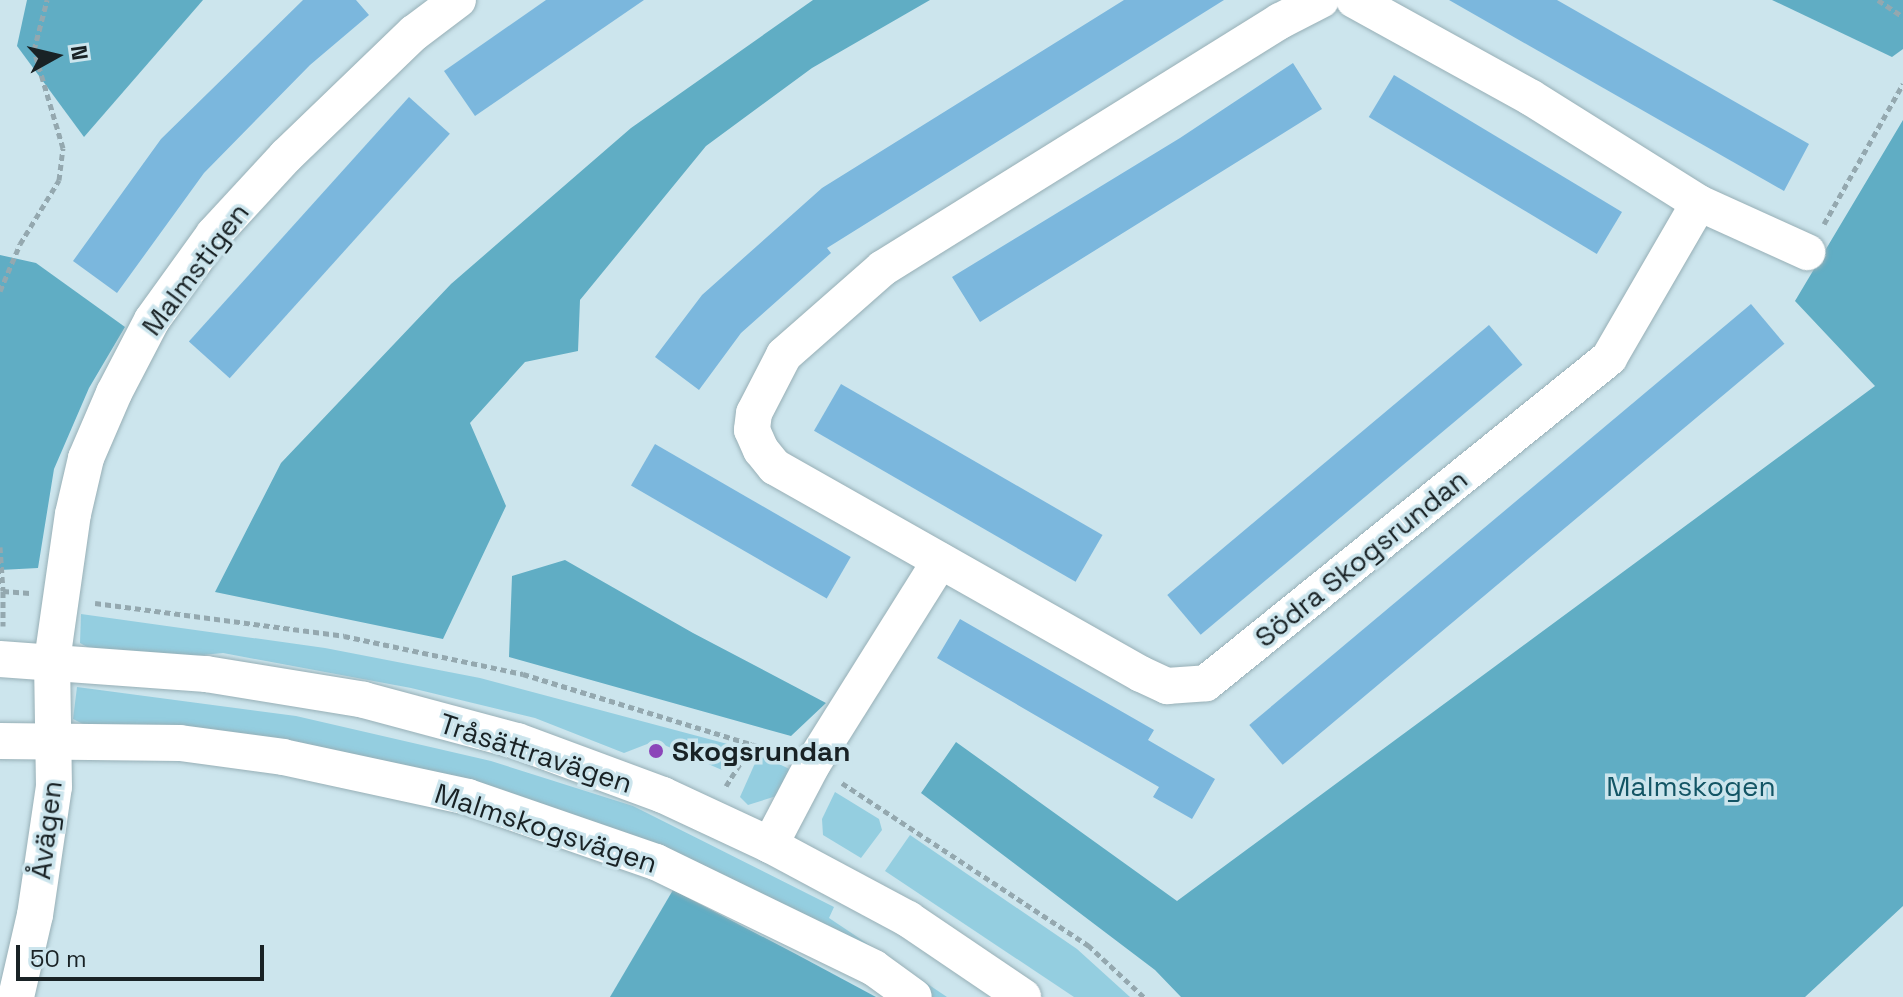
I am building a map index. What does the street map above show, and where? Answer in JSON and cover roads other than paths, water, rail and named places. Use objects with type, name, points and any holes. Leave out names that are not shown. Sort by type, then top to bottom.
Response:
[{"type":"street","name":"Malmstigen","points":[[52,661],[86,458],[152,320],[214,234],[286,156],[414,33],[458,0]]},
{"type":"street","name":"Södra Skogsrundan","points":[[1321,0],[937,231],[852,292],[784,355],[754,413],[752,430],[761,450],[775,467],[1141,674],[1167,686],[1206,683],[1609,358],[1699,203]]},
{"type":"street","points":[[1354,0],[1530,97],[1699,203],[1807,252]]},
{"type":"street","points":[[770,845],[812,765],[940,561]]},
{"type":"street","name":"Tråsättravägen","points":[[0,659],[206,674],[364,700],[517,741],[663,795],[770,845],[908,919],[1023,997]]},
{"type":"street","name":"Åvägen","points":[[16,997],[39,887],[54,787],[52,661]]},
{"type":"street","name":"Malmskogsvägen","points":[[0,741],[54,739],[180,743],[283,757],[468,797],[656,862],[874,968],[914,997]]},
{"type":"place","name":"Skogsrundan","points":[[656,751]]},
{"type":"park label","name":"Malmskogen","points":[[1691,786]]}]
